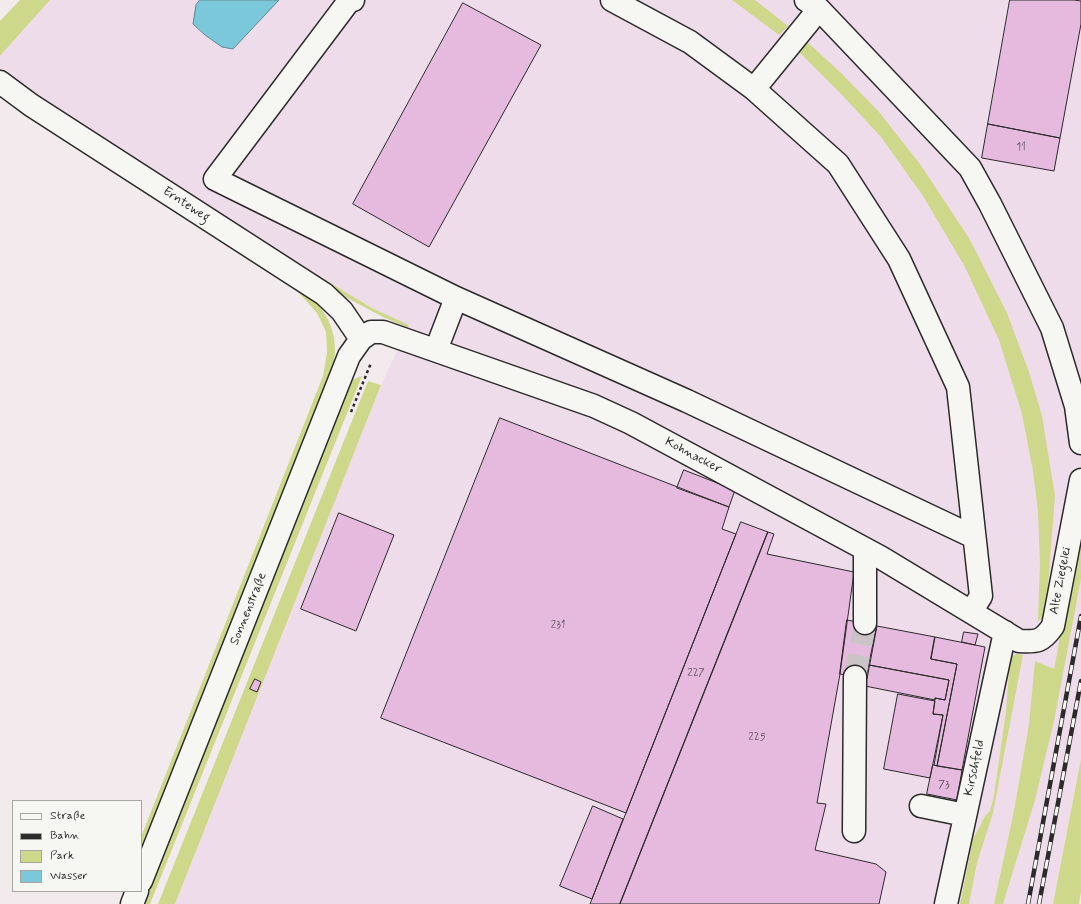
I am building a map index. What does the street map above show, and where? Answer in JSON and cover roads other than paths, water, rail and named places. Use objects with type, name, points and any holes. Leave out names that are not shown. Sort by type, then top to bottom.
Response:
[{"type":"street","points":[[353,0],[349,1],[215,179],[456,298],[694,405],[974,536]]},
{"type":"street","points":[[612,0],[690,42],[754,90],[838,164],[899,259],[958,387],[980,596],[971,612]]},
{"type":"street","points":[[754,90],[812,4],[970,168],[990,204],[1052,328],[1076,406],[1081,443]]},
{"type":"street","name":"Ernteweg","points":[[0,82],[31,105],[324,294],[342,311],[361,339]]},
{"type":"street","points":[[436,350],[456,298]]},
{"type":"street","name":"Kohnacker","points":[[361,339],[371,332],[383,332],[594,406],[631,423],[866,550],[1005,632]]},
{"type":"street","name":"Sonnenstraße","points":[[142,878],[349,356],[361,339]]},
{"type":"street","name":"Alte Ziegelei","points":[[1005,632],[1019,641],[1032,642],[1047,635],[1053,626],[1081,480]]},
{"type":"street","points":[[865,623],[866,550]]},
{"type":"street","name":"Kirschfeld","points":[[946,904],[1005,632]]},
{"type":"street","points":[[854,832],[855,677]]},
{"type":"street","points":[[921,806],[965,815]]},
{"type":"street","points":[[132,904],[137,892]]},
{"type":"water","points":[[200,0],[279,0],[233,49],[222,47],[193,24],[196,5]]},
{"type":"tunnel","points":[[855,677],[865,623]]},
{"type":"railway","points":[[1028,904],[1081,616]]},
{"type":"railway","points":[[1039,904],[1081,681]]}]
